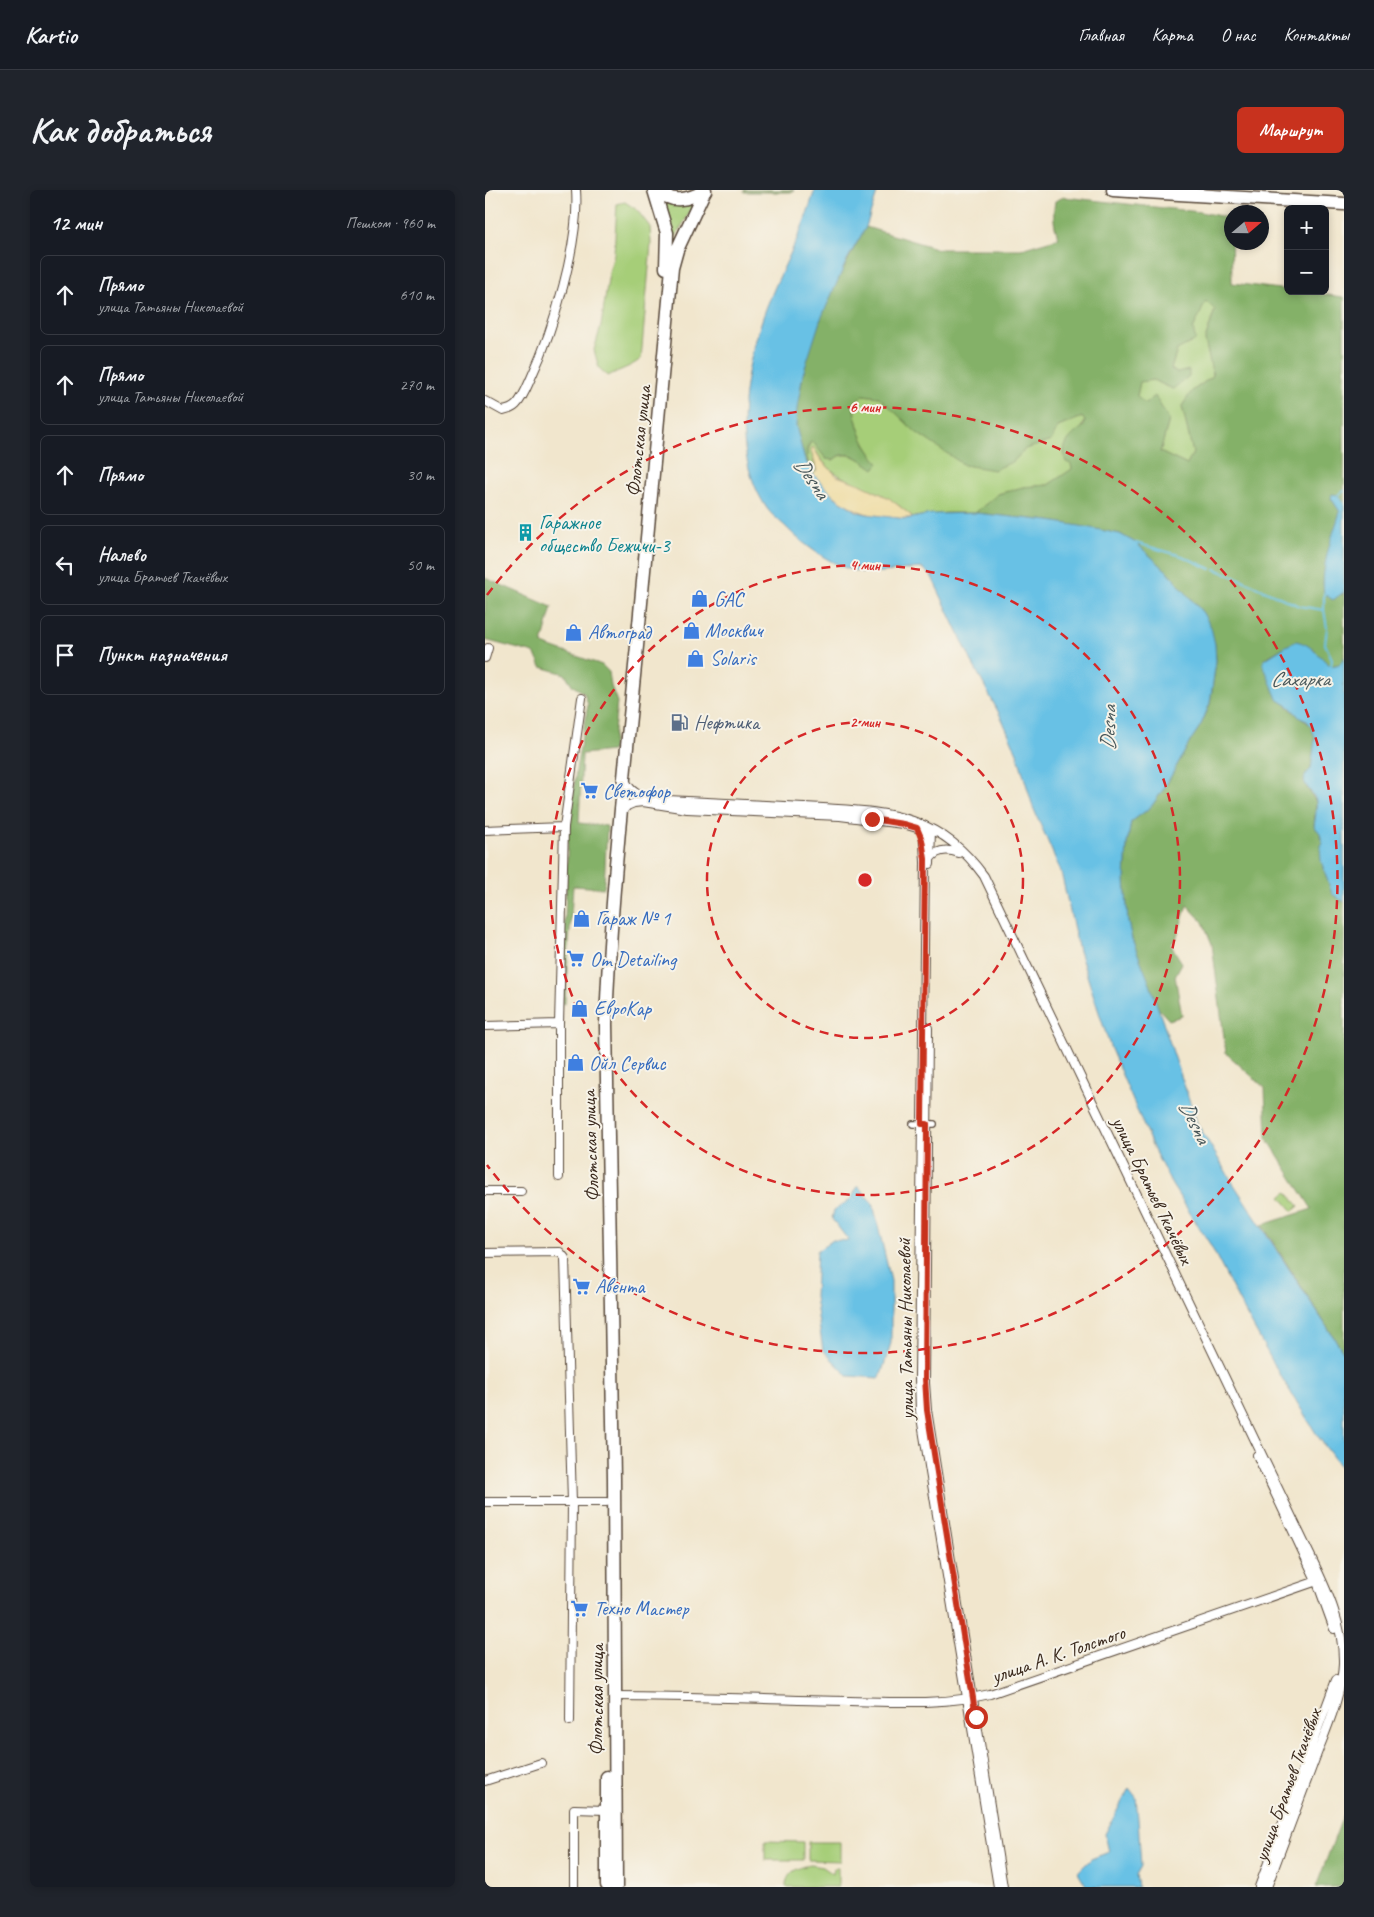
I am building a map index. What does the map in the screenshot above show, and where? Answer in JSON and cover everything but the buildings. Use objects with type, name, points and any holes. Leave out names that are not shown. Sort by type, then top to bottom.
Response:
[{"type":"main road","points":[[655,190],[671,199],[682,200],[693,198],[705,190]]},
{"type":"main road","points":[[655,190],[667,233],[671,257]]},
{"type":"main road","points":[[671,257],[705,190]]},
{"type":"main road","points":[[1113,190],[1344,204]]},
{"type":"main road","points":[[1217,190],[1230,196]]},
{"type":"main road","name":"Флотская улица","points":[[616,1887],[610,1214],[606,1024],[608,969],[624,777],[659,420],[672,268],[671,257]]},
{"type":"main road","name":"Флотская улица","points":[[607,1887],[606,1502],[599,1033],[600,972],[630,630],[671,257]]},
{"type":"street","points":[[485,401],[503,411],[510,410],[522,398],[540,359],[571,248],[577,208],[577,190]]},
{"type":"street","points":[[485,658],[488,648]]},
{"type":"street","name":"Флотская улица","points":[[559,1177],[559,1024],[564,827],[582,698]]},
{"type":"street","name":"улица Братьев Ткачёвых","points":[[624,777],[628,787],[635,794],[644,797],[863,812],[905,818],[962,849],[984,876],[1336,1618],[1341,1640],[1343,1664],[1340,1684],[1330,1719],[1267,1887]]},
{"type":"street","name":"улица Братьев Ткачёвых","points":[[622,812],[627,806],[643,802],[687,808],[840,816],[903,824],[925,829],[959,853],[980,878],[1319,1580],[1337,1641],[1338,1664],[1335,1683],[1259,1887]]},
{"type":"street","points":[[485,830],[564,827]]},
{"type":"street","points":[[925,829],[922,840],[927,859],[943,850],[959,853]]},
{"type":"street","name":"улица Татьяны Николаевой","points":[[925,829],[927,859],[928,1124],[919,1378],[920,1410],[1003,1887]]},
{"type":"street","points":[[485,1026],[559,1024]]},
{"type":"street","points":[[913,1124],[928,1124]]},
{"type":"street","points":[[485,1191],[521,1191]]},
{"type":"street","name":"Флотская улица","points":[[485,1254],[560,1252],[565,1258],[572,1502],[570,1721]]},
{"type":"street","points":[[485,1502],[606,1502]]},
{"type":"street","name":"улица А. К. Толстого","points":[[615,1696],[889,1702],[970,1699],[990,1694],[1319,1580]]},
{"type":"street","name":"улица Татьяны Николаевой","points":[[970,1699],[998,1887]]},
{"type":"street","points":[[485,1781],[541,1763]]},
{"type":"street","points":[[574,1887],[574,1809],[606,1810]]},
{"type":"green space","points":[[744,190],[794,190],[791,192],[744,192]]},
{"type":"green space","points":[[1064,197],[1200,212],[1224,217],[1224,250],[1231,250],[1232,283],[1284,290],[1284,295],[1344,297],[1344,504],[1338,495],[1331,498],[1340,512],[1330,545],[1323,584],[1342,595],[1344,592],[1344,657],[1340,664],[1331,666],[1313,648],[1286,646],[1264,659],[1277,699],[1309,724],[1314,732],[1314,749],[1311,769],[1306,774],[1306,786],[1316,802],[1314,826],[1320,833],[1332,893],[1344,902],[1344,1353],[1262,1225],[1312,1209],[1267,1138],[1265,1088],[1226,1053],[1212,944],[1203,922],[1187,905],[1177,936],[1171,945],[1182,963],[1175,976],[1182,1016],[1169,1020],[1158,1008],[1132,939],[1128,922],[1125,879],[1127,844],[1131,822],[1151,807],[1165,787],[1201,725],[1210,704],[1216,661],[1215,644],[1203,613],[1168,572],[1136,543],[1120,534],[1050,521],[975,513],[998,494],[1023,487],[1048,485],[1072,469],[1071,464],[1066,462],[1064,450],[1071,437],[1084,426],[1085,421],[1082,417],[1058,427],[1051,441],[1025,449],[1014,461],[994,470],[964,465],[917,433],[879,397],[863,395],[853,403],[861,435],[868,449],[879,463],[874,469],[854,456],[844,455],[833,460],[826,459],[813,442],[810,443],[807,449],[808,466],[798,436],[797,408],[810,348],[835,286],[866,227],[939,249],[1021,249],[1059,238],[1054,220],[1055,201]],"holes":[[[1206,301],[1215,310],[1205,340],[1213,376],[1192,391],[1182,406],[1193,453],[1187,465],[1160,452],[1169,420],[1155,396],[1145,404],[1137,396],[1140,382],[1153,380],[1173,389],[1189,376],[1189,370],[1177,373],[1171,369],[1177,350],[1196,340],[1193,329]]]},
{"type":"green space","points":[[661,198],[695,203],[673,241]]},
{"type":"green space","points":[[625,202],[637,210],[650,227],[651,244],[641,359],[608,376],[599,368],[594,350],[601,326],[609,273],[614,254],[617,204]]},
{"type":"green space","points":[[1205,301],[1215,309],[1205,340],[1213,376],[1192,391],[1182,406],[1193,453],[1187,465],[1160,452],[1169,420],[1155,397],[1144,404],[1137,396],[1140,381],[1153,380],[1173,389],[1177,373],[1171,369],[1177,350],[1193,329]]},
{"type":"green space","points":[[863,395],[880,397],[917,433],[1014,461],[1025,449],[1051,441],[1058,427],[1082,417],[1085,421],[1066,462],[1071,463],[1073,469],[1048,485],[1023,487],[998,494],[975,513],[946,513],[913,517],[878,492],[848,480],[830,469],[816,451],[812,454],[816,473],[813,474],[809,466],[808,451],[810,443],[814,442],[827,459],[833,460],[849,455],[874,468],[879,463],[864,442],[856,420],[853,403]]},
{"type":"green space","points":[[485,578],[552,607],[542,644],[602,665],[609,672],[611,686],[617,702],[612,751],[582,754],[579,823],[607,826],[604,888],[573,886],[565,1004],[562,1003],[568,832],[577,764],[588,705],[584,693],[573,686],[565,674],[541,667],[534,653],[485,640]]},
{"type":"green space","points":[[1287,1192],[1299,1206],[1293,1211],[1281,1197]]},
{"type":"green space","points":[[1343,1816],[1344,1887],[1316,1887]]},
{"type":"green space","points":[[765,1841],[803,1842],[803,1860],[765,1860]]},
{"type":"green space","points":[[808,1842],[840,1842],[840,1861],[808,1860]]},
{"type":"green space","points":[[811,1865],[823,1867],[833,1874],[834,1868],[838,1868],[838,1887],[786,1887],[790,1874],[802,1867]]},
{"type":"sand","points":[[813,447],[822,461],[837,476],[860,484],[889,498],[913,517],[918,517],[887,518],[859,511],[847,505],[813,474],[817,471],[811,450]]},
{"type":"water","name":"Desna","points":[[815,190],[878,190],[866,227],[847,260],[820,321],[803,374],[796,426],[804,457],[813,474],[835,497],[858,512],[867,514],[906,519],[931,514],[976,513],[1050,521],[1120,534],[1136,543],[1168,572],[1203,613],[1211,627],[1216,661],[1210,703],[1201,725],[1165,787],[1151,807],[1131,822],[1127,844],[1125,879],[1128,922],[1132,939],[1150,984],[1197,1123],[1231,1180],[1344,1353],[1344,1472],[1317,1435],[1279,1373],[1210,1244],[1172,1185],[1154,1150],[1111,1049],[1079,951],[1061,872],[1033,807],[1017,753],[932,577],[923,568],[885,572],[862,572],[831,561],[801,541],[773,515],[766,507],[754,484],[747,459],[744,434],[744,408],[752,355],[767,306],[800,233]]},
{"type":"water","points":[[1332,494],[1338,495],[1344,504],[1344,592],[1333,600],[1324,594],[1323,584],[1327,553],[1340,512],[1331,498]]},
{"type":"water","name":"Сахарка","points":[[1296,641],[1307,645],[1331,666],[1340,664],[1344,657],[1344,902],[1332,894],[1321,861],[1320,845],[1322,843],[1320,833],[1314,826],[1316,801],[1304,782],[1306,774],[1311,769],[1315,738],[1311,726],[1290,707],[1277,699],[1263,664],[1264,660]]},
{"type":"water","points":[[858,1186],[873,1204],[891,1281],[891,1343],[880,1378],[848,1376],[823,1350],[815,1297],[817,1251],[833,1240],[849,1241],[832,1219],[834,1210],[851,1199]]},
{"type":"water","points":[[1129,1788],[1136,1797],[1138,1819],[1141,1866],[1136,1875],[1138,1887],[1087,1887],[1078,1872],[1091,1859],[1109,1852],[1105,1834]]},
{"type":"waterway","points":[[1338,495],[1344,491]]},
{"type":"waterway","points":[[1136,543],[1182,556],[1211,569]]},
{"type":"waterway","points":[[1215,569],[1299,606],[1324,610]]},
{"type":"waterway","points":[[1324,594],[1327,628],[1325,644],[1332,659],[1331,666]]},
{"type":"place","name":"Гаражное общество Бежичи-3","points":[[525,533]]},
{"type":"place","name":"GAC","points":[[700,599]]},
{"type":"place","name":"Москвич","points":[[691,630]]},
{"type":"place","name":"Автоград","points":[[574,632]]},
{"type":"place","name":"Solaris","points":[[696,658]]},
{"type":"place","name":"Нефтика","points":[[680,722]]},
{"type":"place","name":"Светофор","points":[[589,791]]},
{"type":"place","name":"Гараж № 1","points":[[582,918]]},
{"type":"place","name":"Om Detailing","points":[[576,959]]},
{"type":"place","name":"ЕвроКар","points":[[580,1008]]},
{"type":"place","name":"Ойл Сервис","points":[[575,1063]]},
{"type":"place","name":"Авента","points":[[581,1286]]},
{"type":"place","name":"Техно Мастер","points":[[580,1608]]},
{"type":"route","points":[[872,819],[917,828],[921,834],[925,859],[922,1124],[927,1124],[925,1383],[931,1443],[976,1717]]}]
